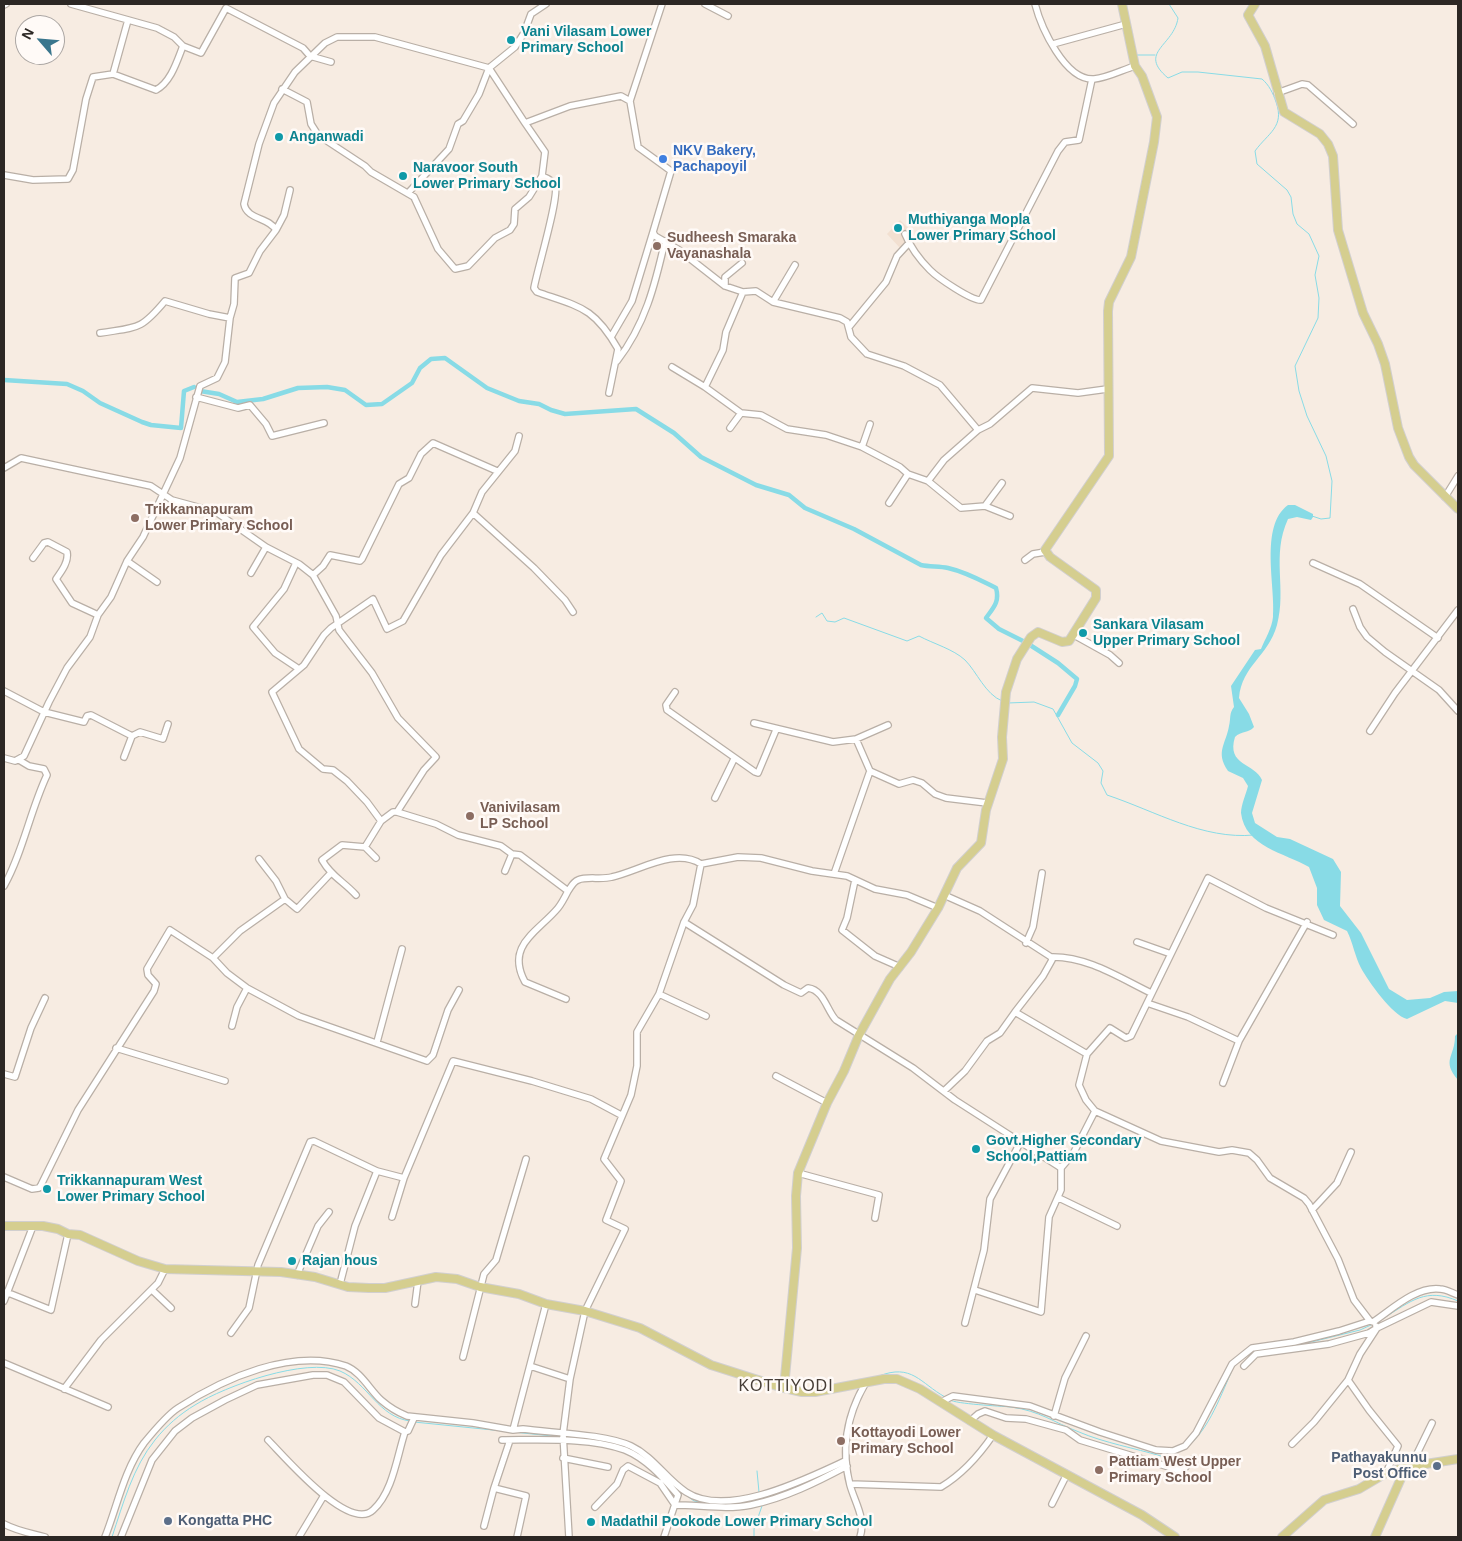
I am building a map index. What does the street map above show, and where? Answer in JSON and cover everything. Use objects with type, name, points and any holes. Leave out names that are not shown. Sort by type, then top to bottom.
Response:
[{"type":"main road","points":[[784,1388],[797,1248],[796,1196],[798,1173],[827,1103],[844,1071],[859,1035],[890,979],[900,967],[938,908],[957,868],[981,843],[987,803],[1003,759],[1005,702],[1016,659],[1035,633],[1042,632],[1066,643],[1074,636],[1097,594],[1096,590],[1045,552],[1108,456],[1106,389],[1109,302],[1131,257],[1154,142],[1157,117],[1142,76],[1135,66],[1122,4]]},
{"type":"main road","points":[[1255,4],[1248,15],[1265,46],[1284,112],[1320,134],[1334,156],[1338,230],[1363,313],[1383,357],[1398,428],[1409,457],[1458,510]]},
{"type":"main road","points":[[4,1226],[33,1226],[58,1229],[68,1234],[80,1235],[116,1253],[165,1270],[258,1270],[297,1275],[358,1288],[385,1288],[436,1277],[457,1279],[480,1287],[519,1294],[546,1304],[585,1311],[648,1332],[711,1365],[784,1388],[815,1392],[884,1379],[897,1379],[920,1389],[993,1435],[1142,1515],[1175,1537]]},
{"type":"main road","points":[[1282,1537],[1324,1500],[1359,1489],[1386,1473],[1408,1466],[1458,1459]]},
{"type":"main road","points":[[1376,1537],[1408,1466]]},
{"type":"street","points":[[71,4],[157,28],[174,37],[183,46],[201,53],[226,8],[303,48],[310,56],[331,62]]},
{"type":"street","points":[[408,192],[424,178],[433,164],[449,148],[458,124],[463,121],[479,94],[489,68],[515,47],[524,34],[531,14],[546,4]]},
{"type":"street","points":[[611,337],[632,301],[671,171],[638,147],[630,101],[662,4]]},
{"type":"street","points":[[705,4],[728,16]]},
{"type":"street","points":[[1035,4],[1039,20],[1053,44],[1067,67],[1078,75],[1092,79],[1135,66]]},
{"type":"street","points":[[113,74],[128,20]]},
{"type":"street","points":[[1053,44],[1126,24]]},
{"type":"street","points":[[276,230],[269,223],[245,210],[244,204],[266,120],[282,89],[310,56],[325,43],[337,37],[375,37],[489,68],[545,152],[542,176],[529,197],[515,209],[514,224],[510,230],[495,238],[468,266],[455,269],[444,258],[426,227],[419,206],[408,192],[371,172],[318,135],[311,124],[306,102],[282,89]]},
{"type":"street","points":[[4,175],[33,180],[68,179],[73,170],[93,78],[106,73],[113,74],[156,90],[162,87],[169,76],[183,46]]},
{"type":"street","points":[[905,234],[909,243],[930,271],[972,299],[981,300],[1058,151],[1065,142],[1079,140],[1092,79]]},
{"type":"street","points":[[1277,93],[1302,84],[1308,85],[1353,124]]},
{"type":"street","points":[[525,123],[570,106],[621,96],[630,101]]},
{"type":"street","points":[[542,176],[550,180],[556,188],[554,208],[534,288],[538,292],[565,300],[602,323],[618,349],[609,393]]},
{"type":"street","points":[[19,760],[24,756],[67,668],[90,637],[98,615],[111,597],[128,561],[143,538],[183,449],[200,386],[217,378],[223,368],[230,318],[234,304],[235,278],[249,274],[260,251],[276,230],[284,215],[290,190]]},
{"type":"street","points":[[653,232],[655,236],[725,286],[743,292],[756,291],[773,302],[840,318],[847,322],[854,342],[867,354],[904,366],[940,385],[978,430]]},
{"type":"street","points":[[616,362],[633,340],[652,296],[665,242]]},
{"type":"street","points":[[849,327],[886,282],[897,256],[909,243]]},
{"type":"street","points":[[725,286],[725,277],[742,264]]},
{"type":"street","points":[[773,302],[795,265]]},
{"type":"street","points":[[706,387],[723,350],[726,332],[743,292]]},
{"type":"street","points":[[100,332],[140,327],[165,301],[230,318]]},
{"type":"street","points":[[672,367],[706,387],[741,414],[761,415],[787,429],[826,435],[862,447],[908,474],[928,481],[961,508],[985,506],[1010,516]]},
{"type":"street","points":[[928,481],[944,460],[978,430],[990,424],[1032,388],[1078,393],[1106,389]]},
{"type":"street","points":[[196,397],[238,408],[250,405],[266,424],[272,436],[324,423]]},
{"type":"street","points":[[730,428],[741,414]]},
{"type":"street","points":[[862,447],[870,424]]},
{"type":"street","points":[[381,822],[367,802],[347,781],[333,770],[323,769],[299,749],[272,692],[299,669],[312,654],[324,635],[337,623],[373,599],[387,629],[403,620],[441,555],[473,514],[482,492],[515,451],[519,436]]},
{"type":"street","points":[[313,575],[323,566],[330,555],[360,561],[362,559],[398,484],[409,478],[421,454],[433,443],[497,471]]},
{"type":"street","points":[[4,468],[21,458],[151,486],[162,494],[216,512],[266,547],[296,563],[313,575],[336,616],[339,630],[372,673],[398,718],[436,757],[424,770],[397,812]]},
{"type":"street","points":[[889,503],[908,474]]},
{"type":"street","points":[[1445,497],[1458,476]]},
{"type":"street","points":[[985,506],[1002,483]]},
{"type":"street","points":[[473,514],[534,568],[565,600],[573,612]]},
{"type":"street","points":[[33,558],[44,543],[48,542],[63,549],[68,557],[56,580],[72,602],[98,615]]},
{"type":"street","points":[[250,573],[266,547]]},
{"type":"street","points":[[1026,560],[1033,554],[1045,552]]},
{"type":"street","points":[[128,561],[157,582]]},
{"type":"street","points":[[296,563],[284,589],[252,627],[275,653],[299,669]]},
{"type":"street","points":[[1313,564],[1360,584],[1438,638]]},
{"type":"street","points":[[1353,609],[1366,637],[1439,690],[1458,711]]},
{"type":"street","points":[[1370,731],[1412,670],[1458,610]]},
{"type":"street","points":[[1074,636],[1110,655],[1119,663]]},
{"type":"street","points":[[4,691],[44,712],[84,722],[87,716],[91,715],[132,736]]},
{"type":"street","points":[[675,692],[666,705],[668,710],[734,759],[758,773],[776,730]]},
{"type":"street","points":[[754,723],[776,730],[833,742],[856,739],[888,725]]},
{"type":"street","points":[[124,757],[132,736],[140,732],[163,739],[168,724]]},
{"type":"street","points":[[856,739],[870,771],[899,784],[911,780],[922,782],[935,794],[946,798],[987,803]]},
{"type":"street","points":[[4,758],[19,760],[29,766],[44,769],[47,776],[39,793],[13,868],[4,886]]},
{"type":"street","points":[[714,798],[734,759]]},
{"type":"street","points":[[834,874],[870,771]]},
{"type":"street","points":[[365,847],[381,822],[393,812],[397,812],[436,824],[458,835],[501,846],[512,854],[520,855],[568,891]]},
{"type":"street","points":[[356,896],[344,882],[330,874],[322,860],[342,845],[365,847],[376,858]]},
{"type":"street","points":[[504,871],[512,854]]},
{"type":"street","points":[[566,999],[525,982],[520,969],[520,950],[526,939],[558,907],[575,881],[581,879],[612,877],[678,857],[695,860],[700,864],[738,858],[761,858],[812,871],[834,874],[876,888],[912,897],[938,908]]},
{"type":"street","points":[[259,859],[276,881],[285,899],[297,909],[330,874]]},
{"type":"street","points":[[569,1537],[566,1512],[566,1472],[562,1458],[570,1379],[585,1311],[625,1229],[606,1220],[621,1181],[604,1159],[631,1095],[637,1066],[637,1032],[659,994],[684,922],[693,905],[700,864]]},
{"type":"street","points":[[1026,943],[1033,927],[1042,873]]},
{"type":"street","points":[[1333,935],[1307,922],[1266,908],[1208,878],[1131,1036],[1126,1038],[1110,1028],[1087,1054],[1079,1085],[1086,1100],[1095,1111],[1161,1140],[1218,1152],[1235,1150],[1249,1153],[1258,1160],[1270,1178],[1304,1198],[1338,1259],[1354,1300],[1377,1328]]},
{"type":"street","points":[[855,880],[847,918],[842,930],[875,956],[900,967]]},
{"type":"street","points":[[944,895],[980,911],[1026,943],[1051,957],[1059,956],[1104,969],[1151,993]]},
{"type":"street","points":[[213,958],[247,925],[285,899]]},
{"type":"street","points":[[684,922],[784,985],[800,993],[808,988],[814,990],[823,998],[836,1020],[912,1068],[944,1092],[1061,1168]]},
{"type":"street","points":[[1223,1083],[1239,1041],[1307,922]]},
{"type":"street","points":[[4,1177],[32,1189],[39,1188],[78,1110],[154,991],[156,984],[148,975],[148,969],[170,930],[213,958],[226,973],[247,988],[299,1016],[427,1061],[433,1055],[448,1010],[459,990]]},
{"type":"street","points":[[1137,942],[1171,954]]},
{"type":"street","points":[[377,1042],[402,950]]},
{"type":"street","points":[[944,1092],[965,1071],[987,1041],[1000,1033],[1043,976],[1052,960],[1051,957]]},
{"type":"street","points":[[232,1026],[237,1007],[247,988]]},
{"type":"street","points":[[659,994],[706,1016]]},
{"type":"street","points":[[4,1074],[15,1077],[32,1028],[45,998]]},
{"type":"street","points":[[1147,1003],[1188,1017],[1239,1041]]},
{"type":"street","points":[[1015,1012],[1087,1054]]},
{"type":"street","points":[[116,1048],[225,1081]]},
{"type":"street","points":[[392,1217],[404,1178],[453,1061],[532,1081],[582,1097],[621,1115]]},
{"type":"street","points":[[776,1076],[827,1103]]},
{"type":"street","points":[[975,1290],[1041,1312],[1049,1217],[1052,1206],[1059,1198],[1061,1190],[1061,1168],[1073,1154],[1095,1111]]},
{"type":"street","points":[[231,1333],[249,1308],[258,1265],[284,1210],[310,1142],[314,1141],[377,1171],[404,1178]]},
{"type":"street","points":[[965,1323],[984,1250],[990,1199],[1020,1143]]},
{"type":"street","points":[[1312,1210],[1337,1183],[1351,1152]]},
{"type":"street","points":[[463,1357],[484,1274],[496,1260],[526,1159]]},
{"type":"street","points":[[340,1284],[355,1226],[377,1171]]},
{"type":"street","points":[[798,1173],[878,1195],[875,1218]]},
{"type":"street","points":[[1059,1198],[1117,1226]]},
{"type":"street","points":[[297,1275],[318,1226],[329,1212]]},
{"type":"street","points":[[4,1300],[33,1226]]},
{"type":"street","points":[[6,1292],[51,1310],[68,1234]]},
{"type":"street","points":[[64,1389],[101,1340],[152,1290],[165,1270]]},
{"type":"street","points":[[415,1304],[418,1281]]},
{"type":"street","points":[[941,1402],[953,1396],[1030,1406],[1054,1416],[1156,1450],[1173,1451],[1185,1446],[1196,1433],[1232,1364],[1252,1348],[1294,1342],[1372,1321],[1408,1298],[1426,1290],[1440,1289],[1458,1295]]},
{"type":"street","points":[[152,1290],[171,1308]]},
{"type":"street","points":[[1244,1366],[1256,1354],[1329,1344],[1369,1333],[1431,1302],[1458,1306]]},
{"type":"street","points":[[513,1430],[546,1304]]},
{"type":"street","points":[[1292,1444],[1314,1422],[1348,1380],[1360,1354],[1377,1328]]},
{"type":"street","points":[[1054,1416],[1065,1378],[1086,1336]]},
{"type":"street","points":[[105,1537],[134,1460],[144,1443],[177,1408],[211,1389],[252,1372],[288,1361],[307,1359],[349,1367],[363,1379],[380,1399],[396,1412],[414,1418],[456,1420],[513,1430],[523,1429],[626,1451],[654,1469],[678,1494],[664,1537]]},
{"type":"street","points":[[4,1363],[108,1407]]},
{"type":"street","points":[[530,1366],[570,1379]]},
{"type":"street","points":[[122,1537],[152,1460],[159,1449],[192,1418],[257,1385],[313,1375],[327,1375],[344,1382],[378,1418],[405,1432]]},
{"type":"street","points":[[1348,1380],[1398,1446],[1386,1473]]},
{"type":"street","points":[[860,1537],[863,1520],[850,1484],[846,1464],[848,1429],[857,1398],[865,1384]]},
{"type":"street","points":[[970,1420],[985,1411],[1006,1418],[1026,1419],[1066,1430],[1080,1440],[1182,1471],[1193,1459]]},
{"type":"street","points":[[268,1440],[324,1497],[358,1514],[365,1515],[373,1510],[386,1492],[405,1432],[411,1427],[414,1418]]},
{"type":"street","points":[[1408,1466],[1432,1423]]},
{"type":"street","points":[[850,1484],[941,1487],[949,1482],[985,1448],[993,1435]]},
{"type":"street","points":[[502,1440],[563,1437],[629,1445],[646,1454],[687,1493],[720,1502],[756,1496],[846,1464]]},
{"type":"street","points":[[484,1526],[510,1440]]},
{"type":"street","points":[[562,1458],[608,1467]]},
{"type":"street","points":[[675,1505],[718,1508],[750,1505],[816,1483],[846,1464]]},
{"type":"street","points":[[596,1507],[617,1484],[623,1470],[628,1466],[660,1483],[675,1505]]},
{"type":"street","points":[[1052,1504],[1067,1474]]},
{"type":"street","points":[[494,1488],[526,1496],[517,1537]]},
{"type":"street","points":[[298,1537],[324,1497]]},
{"type":"street","points":[[4,1524],[20,1533],[25,1531],[45,1537]]},
{"type":"shaded area","name":"Muthiyanga Mopla Lower Primary School","points":[[900,220],[913,233],[900,248],[887,234]]},
{"type":"water","points":[[1288,505],[1295,505],[1313,514],[1313,517],[1311,520],[1297,517],[1288,519],[1283,533],[1280,559],[1281,598],[1277,625],[1268,645],[1250,669],[1241,687],[1239,698],[1249,714],[1254,727],[1235,737],[1234,754],[1242,763],[1254,770],[1262,780],[1252,813],[1255,823],[1277,837],[1290,839],[1333,859],[1341,872],[1340,906],[1361,933],[1389,989],[1407,1000],[1430,998],[1444,992],[1458,991],[1458,1003],[1445,1001],[1407,1019],[1388,1005],[1364,974],[1347,931],[1324,920],[1317,905],[1317,888],[1309,867],[1268,848],[1250,834],[1244,825],[1241,813],[1248,786],[1243,778],[1228,771],[1222,758],[1222,748],[1234,707],[1231,686],[1255,650],[1261,649],[1270,629],[1273,617],[1271,542],[1279,515]]},
{"type":"water","points":[[1458,1033],[1458,1080],[1450,1068],[1450,1058],[1455,1036]]},
{"type":"waterway","points":[[1169,4],[1178,18],[1175,28],[1156,55],[1159,69],[1168,78],[1182,72],[1198,72],[1262,79],[1267,84],[1276,102],[1278,111],[1277,124],[1255,151],[1257,164],[1287,190],[1291,197],[1293,214],[1297,224],[1309,234],[1319,256],[1315,275],[1319,298],[1318,318],[1295,366],[1299,391],[1307,416],[1326,456],[1332,481],[1330,518],[1321,519],[1312,516]]},
{"type":"waterway","points":[[1137,55],[1155,55]]},
{"type":"waterway","points":[[200,391],[219,394],[237,402],[263,399],[298,388],[327,387],[345,390],[366,405],[382,404],[412,383],[420,368],[431,359],[445,358],[487,388],[519,401],[539,404],[565,414],[636,409],[674,433],[701,457],[756,485],[789,495],[805,508],[854,529],[921,565],[945,567],[955,570],[973,576],[996,588],[996,601],[986,618],[999,629],[1025,642]]},
{"type":"waterway","points":[[4,380],[67,384],[83,391],[100,403],[142,422],[151,425],[181,428],[184,391],[194,387]]},
{"type":"waterway","points":[[816,617],[822,613],[827,621],[835,622],[844,618],[907,641],[919,636],[955,653],[965,660],[986,688],[1002,701]]},
{"type":"waterway","points":[[1030,645],[1058,663],[1077,679],[1058,715]]},
{"type":"waterway","points":[[1008,703],[1034,702],[1053,709],[1072,743],[1098,763],[1103,771],[1101,783],[1107,795],[1198,829],[1216,833],[1254,835]]},
{"type":"waterway","points":[[1384,1318],[1419,1298],[1437,1295],[1458,1301]]},
{"type":"waterway","points":[[1295,1346],[1360,1330],[1371,1325]]},
{"type":"waterway","points":[[1262,1349],[1273,1349]]},
{"type":"waterway","points":[[1251,1353],[1259,1350]]},
{"type":"waterway","points":[[1186,1448],[1202,1431],[1208,1421],[1234,1366]]},
{"type":"waterway","points":[[112,1537],[135,1474],[155,1440],[184,1412],[208,1398],[245,1382],[307,1368],[325,1368],[340,1371],[358,1383],[381,1407],[399,1418],[410,1421]]},
{"type":"waterway","points":[[879,1376],[890,1373],[908,1373],[945,1397]]},
{"type":"waterway","points":[[950,1400],[969,1404],[1021,1409],[1099,1439],[1161,1456],[1173,1454]]},
{"type":"waterway","points":[[414,1422],[562,1437]]},
{"type":"waterway","points":[[850,1435],[851,1427]]},
{"type":"waterway","points":[[825,1474],[839,1467]]},
{"type":"waterway","points":[[757,1471],[759,1492]]},
{"type":"waterway","points":[[715,1504],[762,1498],[801,1485]]},
{"type":"waterway","points":[[679,1490],[694,1501],[711,1504]]},
{"type":"waterway","points":[[754,1537],[754,1529],[763,1503]]},
{"type":"place","name":"Vani Vilasam Lower Primary School","points":[[511,40]]},
{"type":"place","name":"Anganwadi","points":[[279,137]]},
{"type":"place","name":"NKV Bakery, Pachapoyil","points":[[663,159]]},
{"type":"place","name":"Naravoor South Lower Primary School","points":[[403,176]]},
{"type":"place","name":"Muthiyanga Mopla Lower Primary School","points":[[898,228]]},
{"type":"place","name":"Sudheesh Smaraka Vayanashala","points":[[657,246]]},
{"type":"place","name":"Trikkannapuram Lower Primary School","points":[[135,518]]},
{"type":"place","name":"Sankara Vilasam Upper Primary School","points":[[1083,633]]},
{"type":"place","name":"Vanivilasam LP School","points":[[470,816]]},
{"type":"place","name":"Govt.Higher Secondary School,Pattiam","points":[[976,1149]]},
{"type":"place","name":"Trikkannapuram West Lower Primary School","points":[[47,1189]]},
{"type":"place","name":"Rajan hous","points":[[292,1261]]},
{"type":"place","name":"Kottayodi Lower Primary School","points":[[841,1441]]},
{"type":"place","name":"Pathayakunnu Post Office","points":[[1437,1466]]},
{"type":"place","name":"Pattiam West Upper Primary School","points":[[1099,1470]]},
{"type":"place","name":"Kongatta PHC","points":[[168,1521]]},
{"type":"place","name":"Madathil Pookode Lower Primary School","points":[[591,1522]]},
{"type":"district","name":"KOTTIYODI","points":[[786,1387]]}]
